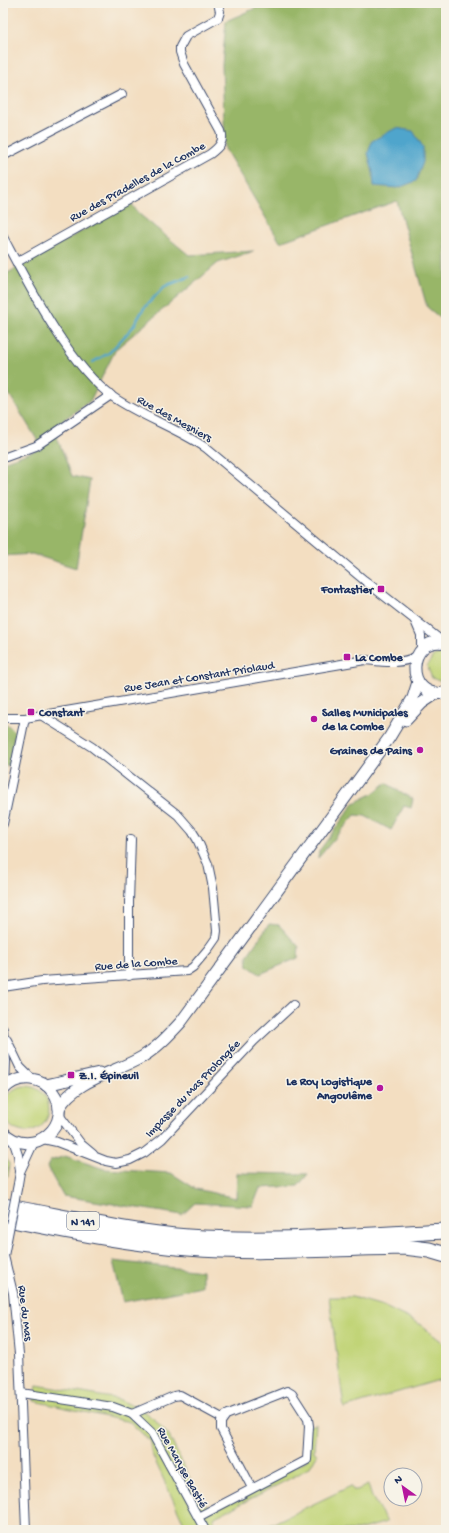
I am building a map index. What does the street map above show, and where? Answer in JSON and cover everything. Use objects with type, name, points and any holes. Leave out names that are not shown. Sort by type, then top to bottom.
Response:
[{"type":"highway","name":"N 141","points":[[3,1206],[155,1232],[188,1236],[267,1239]]},
{"type":"highway","name":"N 141","points":[[3,1218],[94,1236],[158,1246],[233,1250],[311,1249]]},
{"type":"highway","points":[[267,1239],[446,1220]]},
{"type":"highway","points":[[267,1239],[446,1231]]},
{"type":"highway","points":[[311,1249],[360,1244],[446,1239]]},
{"type":"highway","points":[[311,1249],[404,1247],[429,1250],[446,1255]]},
{"type":"street","name":"Rue des Pradelles de la Combe","points":[[17,262],[210,154],[218,147],[222,139],[221,131],[184,64],[180,52],[180,47],[186,36],[218,18],[220,12],[218,3]]},
{"type":"street","points":[[3,156],[122,94]]},
{"type":"street","name":"Rue des Mesniers","points":[[3,237],[41,305],[67,346],[90,375],[111,395],[180,432],[206,448],[364,580],[444,642]]},
{"type":"street","points":[[3,458],[36,446],[111,395]]},
{"type":"street","name":"Rue des Mesniers","points":[[413,617],[422,635],[419,653]]},
{"type":"street","points":[[3,1132],[13,1140],[20,1142],[39,1140],[54,1129],[63,1100],[75,1089],[149,1052],[181,1022],[389,738],[413,698],[416,678],[414,665],[419,653],[431,643],[444,642]]},
{"type":"street","name":"Rue Jean et Constant Priolaud","points":[[398,663],[407,661],[419,653]]},
{"type":"street","name":"Rue Jean et Constant Priolaud","points":[[3,718],[25,718],[365,660],[398,663],[410,668],[416,678]]},
{"type":"street","points":[[416,678],[430,692],[442,693]]},
{"type":"street","points":[[389,738],[422,703],[442,693]]},
{"type":"street","name":"Rue de la Combe","points":[[3,987],[42,981],[187,971],[193,967],[216,938],[217,931],[213,888],[208,864],[203,849],[192,831],[178,815],[92,747],[41,715]]},
{"type":"street","points":[[3,824],[25,718]]},
{"type":"street","points":[[129,976],[129,902],[132,839]]},
{"type":"street","name":"Impasse du Mas Prolongée","points":[[39,1140],[58,1142],[116,1163],[130,1160],[144,1153],[162,1139],[254,1041],[293,1005]]},
{"type":"street","points":[[3,1028],[6,1061],[4,1088]]},
{"type":"street","points":[[3,1032],[20,1067],[32,1079]]},
{"type":"street","points":[[46,1084],[114,1070]]},
{"type":"street","points":[[4,1088],[18,1080],[32,1079],[46,1084],[55,1094],[59,1111],[81,1144],[97,1157]]},
{"type":"street","name":"Rue du Mas","points":[[13,1140],[18,1155],[20,1172],[4,1256],[15,1308],[21,1393],[26,1530]]},
{"type":"street","name":"Rue du Mas","points":[[20,1172],[39,1140]]},
{"type":"street","points":[[198,1517],[307,1460],[308,1419],[292,1394],[287,1391],[230,1413],[222,1418]]},
{"type":"street","name":"Rue Maryse Bastié","points":[[21,1393],[113,1407],[132,1414],[152,1433],[205,1530]]},
{"type":"street","points":[[132,1414],[174,1396],[180,1395],[222,1418]]},
{"type":"street","points":[[222,1418],[221,1429],[252,1488]]},
{"type":"green space","points":[[267,3],[446,3],[446,323],[427,307],[397,201],[280,242],[225,149],[222,65],[226,21]]},
{"type":"green space","points":[[131,203],[138,213],[189,255],[254,251],[218,263],[116,349],[90,401],[53,427],[72,476],[90,480],[76,568],[32,554],[3,556],[3,462],[42,448],[3,384],[3,270],[6,274]]},
{"type":"green space","points":[[446,653],[446,681],[439,681],[432,678],[427,666],[433,656]]},
{"type":"green space","points":[[3,725],[8,725],[15,732],[8,766],[3,765]]},
{"type":"green space","points":[[386,783],[413,799],[411,808],[404,806],[391,830],[365,816],[355,815],[318,858],[319,851],[354,803],[372,794]]},
{"type":"green space","points":[[269,924],[279,925],[299,947],[298,958],[260,974],[248,966],[247,956]]},
{"type":"green space","points":[[31,1086],[35,1087],[45,1096],[48,1100],[48,1118],[39,1128],[31,1132],[21,1132],[13,1128],[4,1118],[3,1104],[7,1096],[17,1087]]},
{"type":"green space","points":[[3,1152],[9,1164],[8,1176],[3,1175]]},
{"type":"green space","points":[[65,1156],[104,1169],[171,1173],[196,1189],[236,1198],[237,1173],[308,1174],[298,1186],[260,1188],[253,1206],[195,1203],[182,1215],[63,1196],[47,1167],[50,1161]]},
{"type":"green space","points":[[113,1261],[202,1271],[202,1287],[123,1302]]},
{"type":"green space","points":[[329,1297],[352,1297],[383,1306],[418,1323],[446,1345],[446,1378],[344,1408]]},
{"type":"green space","points":[[37,1385],[118,1399],[142,1410],[156,1421],[169,1436],[202,1503],[208,1505],[211,1510],[307,1460],[309,1426],[316,1424],[314,1451],[317,1455],[310,1467],[297,1475],[215,1517],[213,1522],[218,1530],[187,1530],[151,1452],[151,1442],[130,1422],[34,1401]]},
{"type":"green space","points":[[368,1485],[372,1497],[387,1522],[358,1530],[259,1530],[351,1486],[353,1490],[357,1490]]},
{"type":"water","points":[[396,128],[413,131],[423,147],[423,162],[416,181],[398,188],[374,186],[373,173],[368,153],[372,141]]},
{"type":"waterway","points":[[93,362],[109,353],[133,327],[144,308],[165,286],[189,277]]},
{"type":"place","name":"Fontastier","points":[[381,589]]},
{"type":"place","name":"La Combe","points":[[347,657]]},
{"type":"place","name":"Constant","points":[[31,712]]},
{"type":"place","name":"Salles Municipales de la Combe","points":[[314,719]]},
{"type":"place","name":"Graines de Pains","points":[[420,750]]},
{"type":"place","name":"Z.I. Épineuil","points":[[71,1075]]},
{"type":"place","name":"Le Roy Logistique Angoulême","points":[[380,1088]]}]
